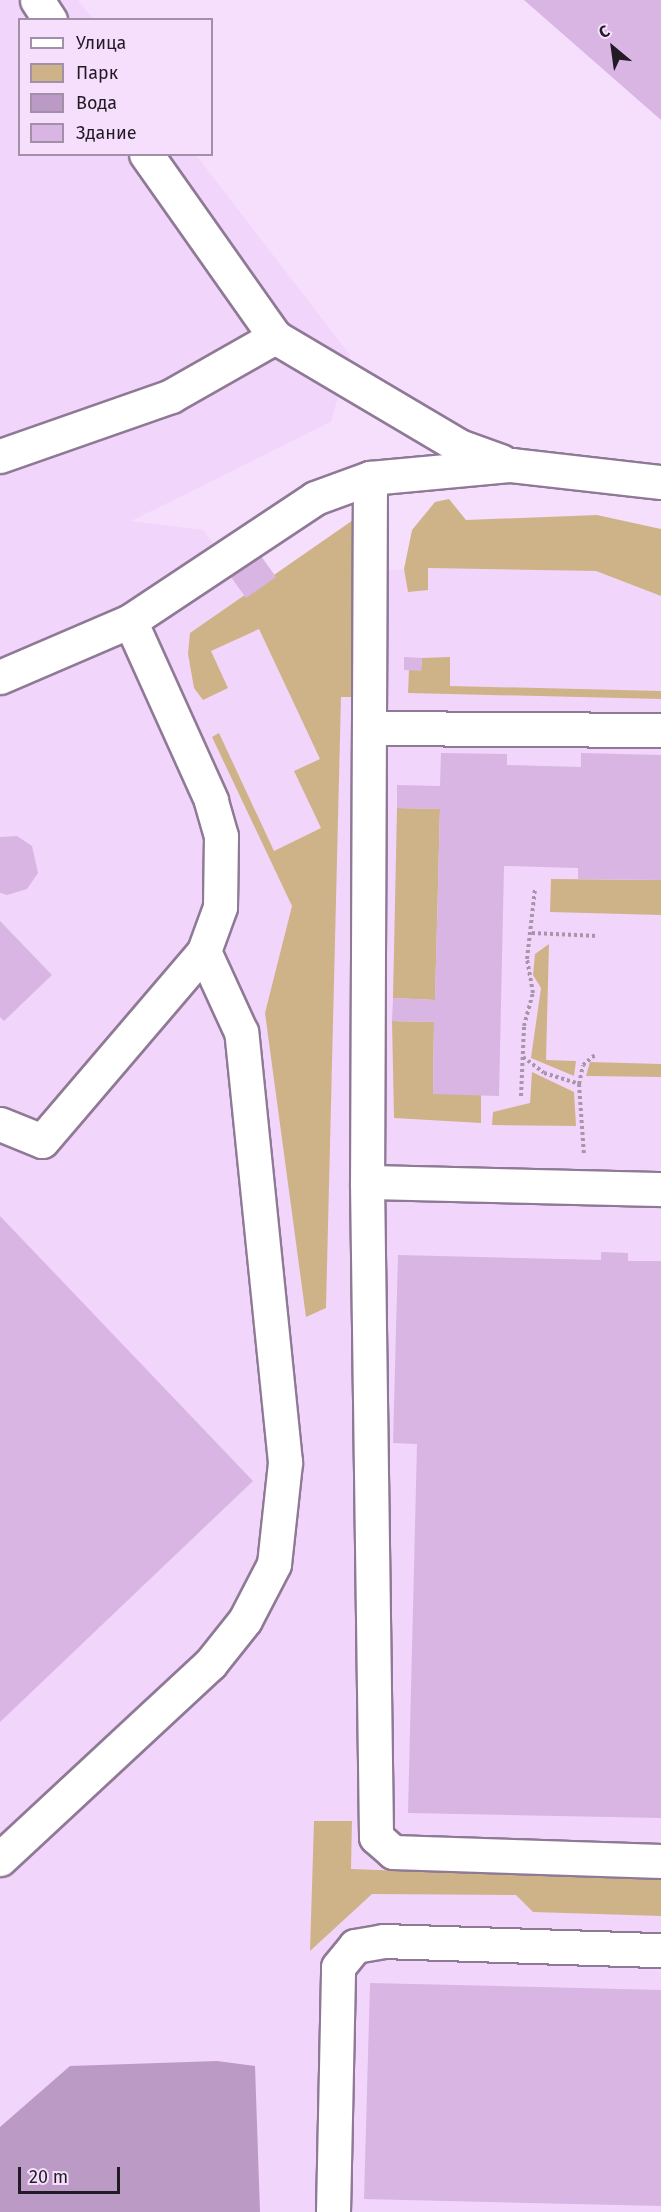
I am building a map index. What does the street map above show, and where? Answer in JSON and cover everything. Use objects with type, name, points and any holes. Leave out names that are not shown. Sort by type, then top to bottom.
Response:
[{"type":"lane","points":[[37,0],[49,18]]},
{"type":"lane","points":[[147,156],[274,337],[459,446],[511,465]]},
{"type":"lane","points":[[0,456],[171,396],[274,337]]},
{"type":"lane","points":[[0,677],[130,621],[224,561],[315,498],[370,478],[511,465],[661,482]]},
{"type":"lane","points":[[370,478],[372,728],[367,1182],[376,1837],[393,1852],[661,1861]]},
{"type":"lane","points":[[0,1124],[42,1141],[204,951],[220,907],[221,836],[211,800],[130,621]]},
{"type":"lane","points":[[372,728],[661,730]]},
{"type":"lane","points":[[0,1859],[210,1664],[245,1620],[274,1564],[285,1462],[241,1032],[204,951]]},
{"type":"lane","points":[[367,1182],[661,1189]]},
{"type":"lane","points":[[333,2212],[338,1967],[355,1946],[383,1941],[661,1950]]},
{"type":"path","points":[[521,1096],[523,1057],[532,993],[527,959],[532,933],[535,889]]},
{"type":"path","points":[[532,933],[598,936]]},
{"type":"path","points":[[588,1187],[579,1084],[583,1065],[595,1055]]},
{"type":"path","points":[[523,1057],[544,1073],[579,1084]]},
{"type":"shaded area","points":[[0,0],[78,0],[92,18],[18,18],[18,156],[197,156],[350,355],[331,422],[131,521],[203,530],[236,573],[261,556],[276,577],[428,568],[596,571],[661,596],[661,2212],[0,2212]]},
{"type":"green space","points":[[449,499],[466,520],[597,515],[661,529],[661,596],[596,571],[428,568],[428,590],[408,592],[404,569],[412,530],[435,502]]},
{"type":"green space","points":[[356,518],[359,697],[341,697],[326,1308],[306,1317],[265,1013],[292,906],[212,737],[219,733],[274,851],[321,828],[294,771],[320,759],[259,629],[211,651],[228,688],[203,700],[194,688],[188,654],[190,633]]},
{"type":"green space","points":[[450,657],[450,686],[661,691],[661,699],[408,693],[409,670],[421,670],[422,658]]},
{"type":"green space","points":[[397,808],[440,809],[435,1000],[393,998]]},
{"type":"green space","points":[[551,879],[661,880],[661,915],[550,912]]},
{"type":"green space","points":[[549,944],[546,1060],[576,1061],[574,1076],[531,1058],[541,988],[533,975],[535,954]]},
{"type":"green space","points":[[392,1021],[434,1022],[433,1090],[481,1095],[481,1123],[394,1118]]},
{"type":"green space","points":[[590,1062],[661,1064],[661,1077],[586,1076]]},
{"type":"green space","points":[[532,1072],[574,1092],[576,1126],[492,1125],[493,1112],[530,1103]]},
{"type":"green space","points":[[314,1821],[352,1821],[351,1869],[661,1880],[661,1916],[533,1912],[516,1895],[372,1894],[310,1951]]},
{"type":"water","points":[[217,2061],[255,2066],[260,2212],[0,2212],[0,2127],[70,2066]]},
{"type":"building","points":[[524,0],[661,0],[661,120]]},
{"type":"building","points":[[261,556],[276,577],[246,598],[231,577]]},
{"type":"building","points":[[404,657],[422,658],[421,671],[404,670]]},
{"type":"building","points":[[441,753],[507,754],[507,765],[581,767],[581,753],[661,755],[661,880],[578,879],[578,868],[504,866],[499,1096],[433,1094],[434,1022],[392,1021],[393,998],[435,1000],[440,809],[397,808],[397,785],[440,786]]},
{"type":"building","points":[[17,836],[32,846],[38,873],[27,889],[7,895],[0,893],[0,837]]},
{"type":"building","points":[[0,921],[52,975],[4,1021],[0,1017]]},
{"type":"building","points":[[0,1216],[253,1481],[0,1722]]},
{"type":"building","points":[[601,1252],[628,1253],[628,1261],[661,1261],[661,1818],[408,1813],[417,1444],[393,1443],[398,1255],[601,1260]]},
{"type":"building","points":[[370,1983],[661,1990],[661,2206],[364,2199]]}]
